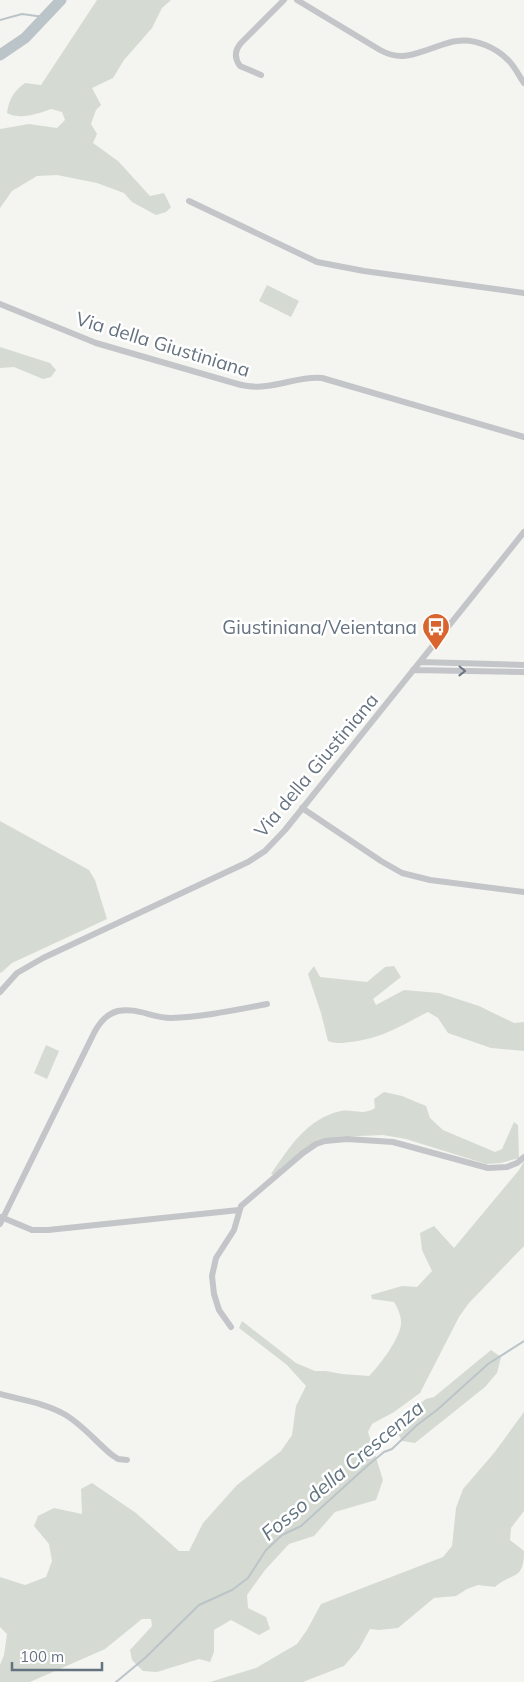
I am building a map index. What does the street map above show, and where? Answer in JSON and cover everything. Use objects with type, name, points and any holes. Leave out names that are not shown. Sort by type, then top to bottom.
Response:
[{"type":"street","points":[[261,75],[240,66],[236,58],[236,51],[241,43],[284,0]]},
{"type":"street","points":[[297,0],[380,50],[394,56],[413,54],[454,41],[470,41],[483,44],[509,61],[524,83]]},
{"type":"street","points":[[189,201],[317,262],[364,271],[524,293]]},
{"type":"street","name":"Via della Giustiniana","points":[[0,304],[96,343],[234,383],[264,387],[320,378],[524,437]]},
{"type":"street","name":"Via della Giustiniana","points":[[0,992],[17,973],[43,958],[254,859],[275,842],[524,532]]},
{"type":"street","points":[[420,662],[524,665]]},
{"type":"street","points":[[413,670],[524,672]]},
{"type":"street","points":[[302,808],[381,861],[408,875],[430,880],[524,892]]},
{"type":"street","points":[[239,1210],[48,1230],[32,1230],[1,1219],[95,1031],[105,1017],[126,1010],[172,1018],[267,1004]]},
{"type":"street","points":[[231,1327],[222,1315],[216,1302],[212,1270],[216,1258],[234,1230],[242,1205],[316,1144],[325,1141],[347,1140],[393,1142],[488,1168],[507,1167],[517,1163],[524,1157]]},
{"type":"street","points":[[0,1394],[63,1413],[112,1455],[118,1459],[127,1460]]},
{"type":"shaded area","points":[[97,0],[171,0],[162,8],[152,28],[124,60],[113,78],[92,88],[101,105],[96,110],[91,124],[97,134],[93,143],[118,161],[150,196],[164,193],[171,207],[166,212],[156,215],[132,202],[124,193],[97,183],[57,175],[37,176],[12,191],[0,208],[0,129],[29,124],[57,128],[65,120],[62,112],[51,109],[29,115],[12,115],[7,113],[11,99],[15,92],[25,83],[41,85]]},
{"type":"shaded area","points":[[267,285],[299,301],[291,317],[259,301]]},
{"type":"shaded area","points":[[0,347],[50,363],[56,370],[51,377],[43,379],[14,367],[0,368]]},
{"type":"shaded area","points":[[0,821],[89,870],[95,880],[107,919],[12,963],[1,973],[0,972]]},
{"type":"shaded area","points":[[314,966],[320,977],[367,982],[385,967],[394,966],[401,977],[373,999],[376,1005],[404,990],[439,993],[479,1006],[514,1023],[524,1022],[524,1051],[491,1048],[448,1033],[438,1018],[428,1012],[373,1038],[342,1043],[328,1041],[308,974]]},
{"type":"shaded area","points":[[46,1045],[59,1051],[47,1079],[34,1073]]},
{"type":"shaded area","points":[[384,1092],[402,1096],[426,1106],[430,1118],[443,1130],[495,1152],[502,1149],[514,1122],[518,1125],[519,1158],[501,1163],[486,1164],[406,1139],[383,1135],[335,1137],[317,1141],[275,1175],[271,1174],[292,1144],[318,1120],[341,1111],[366,1112],[375,1108],[374,1099]]},
{"type":"shaded area","points":[[524,1161],[524,1246],[469,1303],[459,1317],[420,1393],[394,1412],[372,1424],[368,1432],[383,1480],[376,1500],[335,1512],[314,1536],[289,1544],[265,1570],[247,1595],[248,1608],[266,1617],[270,1629],[259,1635],[231,1620],[214,1630],[214,1652],[210,1662],[199,1659],[157,1672],[143,1671],[132,1660],[130,1650],[152,1626],[151,1619],[142,1619],[105,1649],[30,1682],[0,1682],[0,1665],[4,1655],[7,1634],[0,1627],[0,1577],[25,1585],[46,1577],[52,1561],[49,1544],[34,1526],[38,1516],[54,1508],[82,1514],[81,1489],[92,1483],[136,1513],[179,1551],[189,1551],[203,1523],[237,1485],[281,1451],[292,1435],[296,1406],[306,1386],[287,1365],[239,1328],[242,1321],[296,1363],[315,1371],[369,1376],[391,1347],[398,1335],[401,1322],[394,1302],[372,1299],[371,1295],[402,1286],[417,1287],[432,1271],[422,1250],[420,1233],[434,1226],[454,1248],[519,1170]]},
{"type":"shaded area","points":[[491,1350],[501,1357],[497,1373],[485,1387],[415,1443],[402,1441],[396,1430],[399,1418],[426,1399],[434,1397]]},
{"type":"shaded area","points":[[524,1412],[524,1511],[511,1528],[510,1540],[524,1551],[522,1568],[516,1575],[495,1587],[478,1585],[456,1596],[434,1598],[398,1628],[370,1629],[359,1649],[344,1666],[303,1682],[210,1682],[256,1668],[297,1644],[321,1604],[443,1557],[452,1546],[456,1508],[463,1489],[494,1453]]},
{"type":"waterway","points":[[0,55],[25,38],[61,0]]},
{"type":"waterway","points":[[0,20],[22,14],[44,17]]},
{"type":"waterway","name":"Fosso della Crescenza","points":[[116,1682],[145,1658],[199,1605],[232,1590],[248,1578],[266,1550],[282,1535],[301,1526],[367,1466],[384,1452],[392,1449],[488,1364],[524,1341]]},
{"type":"place","name":"Giustiniana/Veientana","points":[[436,651]]}]
